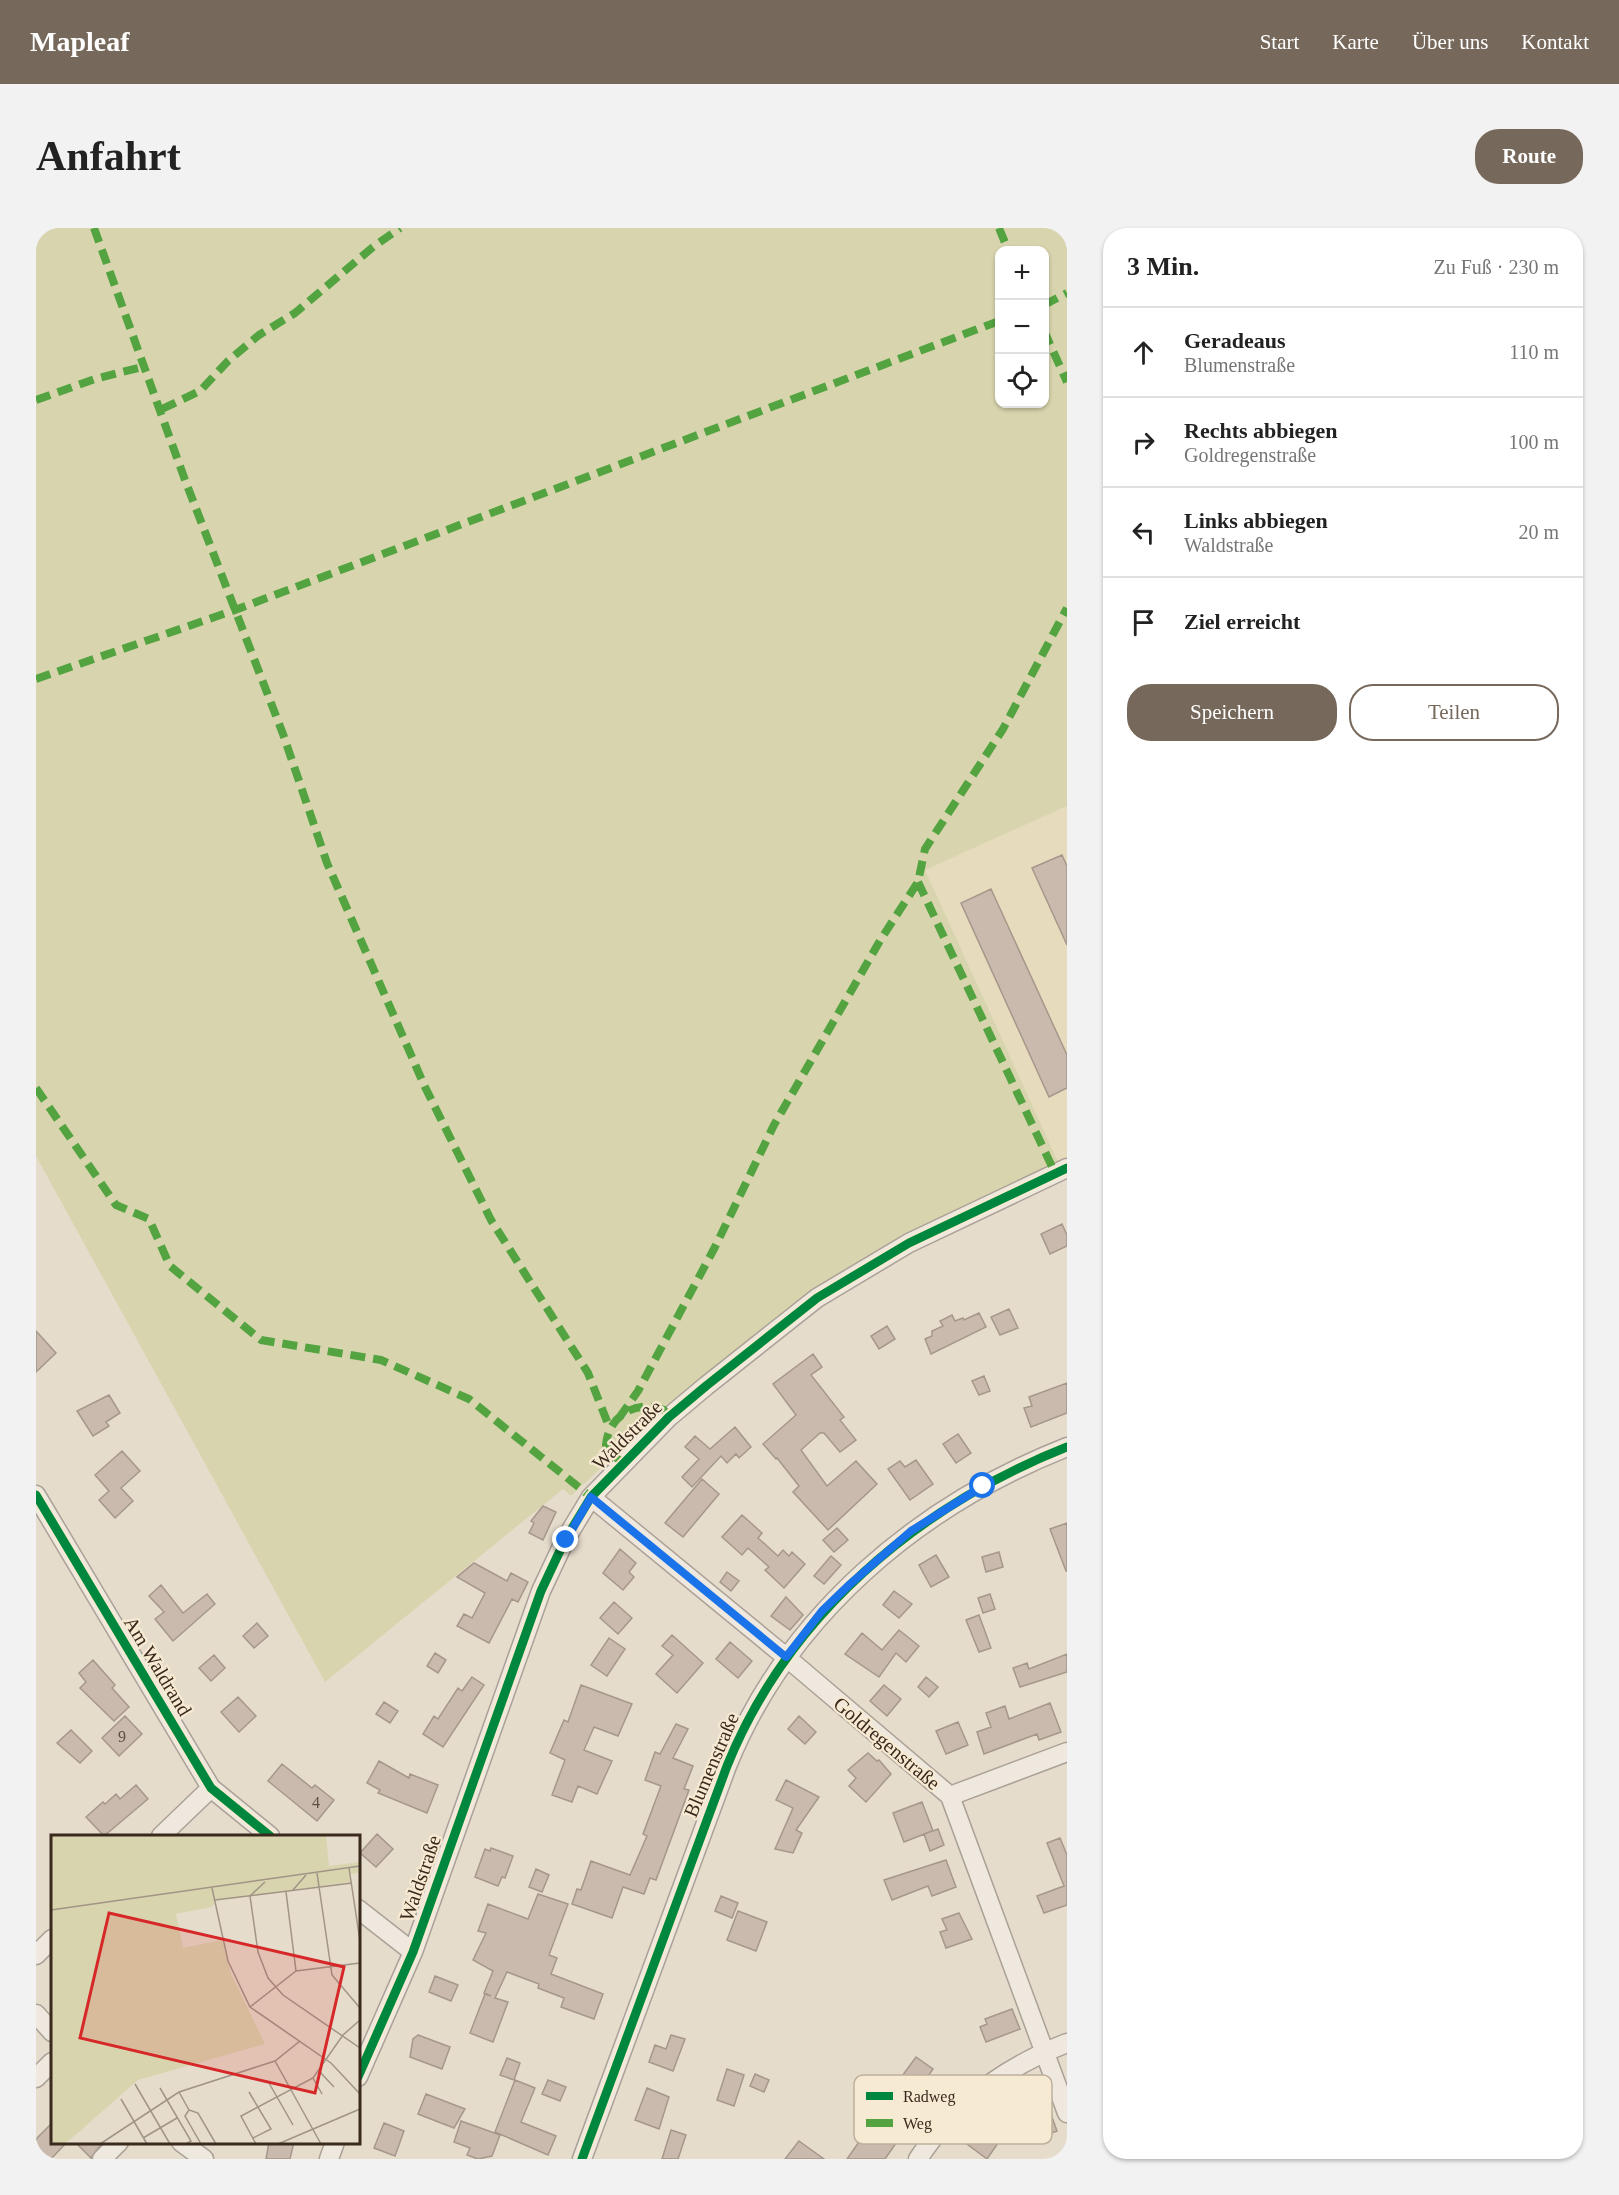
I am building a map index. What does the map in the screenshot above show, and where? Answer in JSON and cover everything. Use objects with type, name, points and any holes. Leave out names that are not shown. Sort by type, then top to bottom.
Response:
[{"type":"street","name":"Waldstraße","points":[[360,2072],[412,1953],[541,1591],[566,1540],[591,1497],[669,1417],[817,1298],[909,1243],[1067,1168]]},
{"type":"street","name":"Blumenstraße","points":[[582,2159],[738,1738],[786,1657],[822,1611],[911,1531],[983,1486],[1067,1447]]},
{"type":"street","name":"Am Waldrand","points":[[36,1495],[211,1788],[269,1835]]},
{"type":"street","name":"Goldregenstraße","points":[[591,1497],[786,1657],[950,1796],[1067,2113]]},
{"type":"street","points":[[950,1796],[1067,1752]]},
{"type":"street","points":[[161,1835],[211,1788]]},
{"type":"street","points":[[360,1911],[412,1953]]},
{"type":"street","points":[[36,1955],[51,1940]]},
{"type":"street","points":[[36,2014],[51,2031]]},
{"type":"street","points":[[1004,2075],[1044,2052],[1067,2043]]},
{"type":"street","points":[[36,2078],[51,2063]]},
{"type":"street","points":[[102,2159],[117,2144]]},
{"type":"street","points":[[184,2144],[204,2159]]},
{"type":"street","points":[[329,2159],[334,2144]]},
{"type":"street","points":[[918,2159],[928,2144]]},
{"type":"shaded area","points":[[36,228],[1067,228],[1067,806],[925,870],[1059,1164],[931,1223],[812,1290],[664,1410],[571,1496],[563,1489],[325,1682],[36,1156]]},
{"type":"shaded area","points":[[1067,806],[1067,1160],[1059,1164],[925,870]]},
{"type":"building","points":[[1062,855],[1067,866],[1067,945],[1032,868]]},
{"type":"building","points":[[991,889],[1067,1055],[1067,1088],[1049,1097],[961,903]]},
{"type":"building","points":[[1062,1224],[1067,1235],[1067,1246],[1050,1254],[1041,1234]]},
{"type":"building","points":[[1009,1309],[1018,1328],[1000,1335],[991,1317]]},
{"type":"building","points":[[979,1313],[986,1327],[931,1354],[925,1339],[932,1336],[932,1331],[943,1326],[940,1321],[952,1315],[955,1321],[963,1318],[964,1320]]},
{"type":"building","points":[[887,1326],[895,1339],[879,1349],[871,1336]]},
{"type":"building","points":[[36,1331],[56,1353],[36,1372]]},
{"type":"building","points":[[813,1354],[822,1367],[811,1375],[844,1417],[840,1420],[856,1440],[840,1452],[824,1433],[820,1433],[801,1450],[827,1486],[856,1461],[877,1484],[828,1530],[793,1492],[799,1486],[763,1444],[796,1415],[773,1384]]},
{"type":"building","points":[[984,1376],[990,1391],[979,1395],[972,1381]]},
{"type":"building","points":[[1067,1383],[1067,1413],[1031,1427],[1024,1408],[1032,1406],[1029,1397]]},
{"type":"building","points":[[109,1395],[120,1413],[106,1422],[109,1426],[93,1436],[77,1411]]},
{"type":"building","points":[[735,1427],[751,1447],[739,1458],[736,1454],[727,1463],[721,1456],[692,1487],[682,1477],[699,1459],[685,1447],[695,1436],[710,1449]]},
{"type":"building","points":[[958,1434],[971,1453],[956,1463],[943,1444]]},
{"type":"building","points":[[122,1451],[140,1471],[121,1488],[133,1501],[115,1518],[99,1500],[109,1491],[95,1475]]},
{"type":"building","points":[[916,1460],[933,1484],[910,1500],[888,1469],[900,1461],[905,1467]]},
{"type":"building","points":[[702,1479],[719,1494],[683,1537],[665,1523]]},
{"type":"building","points":[[543,1506],[556,1512],[543,1540],[529,1533],[534,1523],[531,1521]]},
{"type":"building","points":[[742,1515],[762,1533],[758,1538],[778,1556],[783,1550],[789,1556],[792,1552],[805,1564],[784,1588],[765,1570],[769,1567],[748,1548],[742,1555],[722,1537]]},
{"type":"building","points":[[1067,1523],[1067,1571],[1066,1571],[1050,1529]]},
{"type":"building","points":[[837,1528],[848,1540],[834,1552],[823,1540]]},
{"type":"building","points":[[620,1549],[636,1563],[629,1572],[634,1577],[623,1590],[603,1573]]},
{"type":"building","points":[[999,1552],[1003,1567],[986,1572],[982,1557]]},
{"type":"building","points":[[936,1555],[949,1577],[931,1587],[919,1565]]},
{"type":"building","points":[[831,1556],[841,1565],[824,1584],[814,1576]]},
{"type":"building","points":[[474,1563],[507,1581],[511,1573],[528,1582],[518,1602],[512,1599],[489,1643],[457,1626],[464,1614],[472,1618],[485,1593],[457,1577]]},
{"type":"building","points":[[727,1572],[739,1581],[731,1591],[720,1582]]},
{"type":"building","points":[[161,1585],[183,1613],[207,1594],[215,1604],[173,1641],[155,1619],[164,1612],[149,1596]]},
{"type":"building","points":[[894,1591],[912,1604],[899,1618],[883,1605]]},
{"type":"building","points":[[990,1594],[995,1609],[983,1613],[978,1598]]},
{"type":"building","points":[[786,1597],[803,1615],[790,1630],[771,1616]]},
{"type":"building","points":[[614,1602],[632,1618],[618,1634],[600,1618]]},
{"type":"building","points":[[979,1615],[991,1648],[979,1652],[966,1620]]},
{"type":"building","points":[[257,1623],[268,1636],[254,1648],[243,1636]]},
{"type":"building","points":[[899,1630],[919,1646],[906,1662],[896,1653],[879,1677],[845,1654],[862,1633],[882,1650]]},
{"type":"building","points":[[672,1635],[703,1663],[677,1693],[656,1674],[673,1655],[662,1646]]},
{"type":"building","points":[[609,1638],[625,1649],[607,1676],[591,1665]]},
{"type":"building","points":[[730,1642],[752,1661],[738,1678],[716,1659]]},
{"type":"building","points":[[435,1653],[446,1660],[438,1673],[427,1666]]},
{"type":"building","points":[[1067,1654],[1067,1672],[1020,1687],[1013,1668],[1027,1663],[1029,1669]]},
{"type":"building","points":[[214,1655],[225,1668],[211,1681],[199,1668]]},
{"type":"building","points":[[93,1660],[115,1685],[112,1688],[129,1707],[114,1721],[80,1688],[86,1682],[79,1673]]},
{"type":"building","points":[[472,1677],[484,1685],[443,1747],[423,1734],[434,1716],[438,1719],[458,1688],[462,1691]]},
{"type":"building","points":[[926,1677],[938,1687],[929,1697],[918,1687]]},
{"type":"building","points":[[581,1685],[632,1704],[618,1736],[594,1727],[584,1750],[612,1761],[597,1794],[578,1786],[572,1802],[552,1795],[565,1760],[550,1753],[564,1720],[568,1722]]},
{"type":"building","points":[[884,1685],[901,1699],[887,1716],[870,1701]]},
{"type":"building","points":[[238,1697],[256,1716],[239,1732],[221,1712]]},
{"type":"building","points":[[384,1702],[398,1711],[390,1723],[376,1714]]},
{"type":"building","points":[[1050,1703],[1061,1732],[1039,1740],[1037,1734],[984,1754],[977,1732],[991,1727],[986,1713],[1005,1706],[1009,1719]]},
{"type":"building","points":[[125,1716],[142,1734],[119,1756],[102,1738]]},
{"type":"building","points":[[799,1716],[816,1732],[805,1744],[788,1729]]},
{"type":"building","points":[[958,1722],[968,1745],[946,1754],[936,1731]]},
{"type":"building","points":[[676,1724],[688,1729],[673,1758],[693,1766],[684,1789],[689,1790],[656,1880],[650,1878],[644,1894],[623,1887],[612,1918],[572,1904],[577,1889],[581,1890],[591,1861],[630,1875],[647,1836],[643,1834],[661,1786],[645,1780],[655,1752],[660,1754]]},
{"type":"building","points":[[71,1730],[92,1751],[80,1763],[57,1743]]},
{"type":"building","points":[[868,1753],[877,1761],[879,1760],[891,1774],[866,1802],[849,1786],[856,1778],[848,1770]]},
{"type":"building","points":[[379,1761],[409,1778],[410,1774],[438,1785],[427,1813],[378,1793],[380,1790],[367,1783]]},
{"type":"building","points":[[282,1764],[312,1788],[315,1785],[334,1800],[317,1821],[268,1781]]},
{"type":"building","points":[[786,1780],[819,1797],[796,1830],[802,1833],[793,1853],[775,1849],[793,1808],[776,1800]]},
{"type":"building","points":[[136,1785],[148,1799],[103,1835],[86,1817],[116,1794],[120,1799]]},
{"type":"building","points":[[922,1802],[933,1831],[938,1829],[944,1845],[930,1851],[924,1834],[904,1842],[893,1813]]},
{"type":"building","points":[[377,1834],[393,1849],[376,1867],[360,1853]]},
{"type":"building","points":[[1060,1838],[1067,1855],[1067,1905],[1044,1913],[1037,1896],[1064,1886],[1047,1843]]},
{"type":"building","points":[[491,1848],[513,1856],[505,1878],[502,1877],[498,1886],[475,1877],[485,1849],[490,1851]]},
{"type":"building","points":[[946,1860],[956,1887],[932,1896],[928,1886],[892,1900],[884,1880]]},
{"type":"building","points":[[536,1869],[549,1875],[542,1892],[529,1887]]},
{"type":"building","points":[[538,1894],[568,1904],[549,1955],[557,1958],[551,1974],[603,1994],[594,2019],[561,2007],[564,1998],[538,1988],[539,1984],[507,1972],[495,1998],[508,2002],[493,2042],[470,2033],[485,1994],[491,1996],[484,1993],[493,1971],[473,1960],[486,1933],[478,1931],[488,1904],[528,1919]]},
{"type":"building","points":[[721,1896],[738,1903],[732,1918],[715,1911]]},
{"type":"building","points":[[738,1911],[767,1922],[756,1951],[727,1940]]},
{"type":"building","points":[[959,1913],[972,1939],[946,1948],[940,1932],[947,1930],[942,1919]]},
{"type":"building","points":[[435,1976],[458,1985],[451,2001],[429,1992]]},
{"type":"building","points":[[1012,2009],[1020,2029],[986,2042],[980,2027],[987,2024],[985,2019]]},
{"type":"building","points":[[418,2035],[450,2047],[442,2069],[410,2057],[413,2039]]},
{"type":"building","points":[[671,2035],[685,2039],[673,2071],[649,2062],[655,2045],[666,2049]]},
{"type":"building","points":[[916,2057],[933,2069],[929,2075],[903,2075]]},
{"type":"building","points":[[507,2058],[520,2063],[514,2080],[500,2075]]},
{"type":"building","points":[[727,2069],[744,2075],[734,2106],[717,2100]]},
{"type":"building","points":[[755,2074],[769,2080],[764,2092],[750,2086]]},
{"type":"building","points":[[515,2080],[535,2088],[521,2122],[556,2136],[548,2155],[495,2132]]},
{"type":"building","points":[[548,2080],[566,2087],[560,2101],[542,2094]]},
{"type":"building","points":[[647,2088],[669,2097],[659,2129],[635,2120]]},
{"type":"building","points":[[426,2094],[465,2109],[454,2128],[418,2114]]},
{"type":"building","points":[[1052,2117],[1057,2131],[1052,2133]]},
{"type":"building","points":[[461,2121],[500,2135],[492,2156],[478,2159],[467,2155],[470,2148],[454,2142]]},
{"type":"building","points":[[384,2123],[404,2131],[395,2156],[374,2148]]},
{"type":"building","points":[[51,2124],[51,2144],[65,2144],[51,2159],[36,2159],[36,2139]]},
{"type":"building","points":[[671,2130],[686,2135],[678,2159],[662,2159]]},
{"type":"building","points":[[799,2141],[824,2159],[785,2159]]},
{"type":"building","points":[[77,2144],[102,2144],[91,2158]]},
{"type":"building","points":[[269,2144],[294,2144],[290,2159],[266,2159]]},
{"type":"building","points":[[858,2144],[895,2144],[885,2159],[847,2159]]},
{"type":"building","points":[[967,2144],[997,2144],[987,2159]]},
{"type":"marked path","points":[[94,228],[185,480],[283,734],[327,863],[425,1087],[491,1220],[588,1373],[610,1429]]},
{"type":"marked path","points":[[162,409],[200,391],[228,361],[259,335],[295,313],[373,247],[400,228]]},
{"type":"marked path","points":[[999,228],[1006,246]]},
{"type":"marked path","points":[[1049,302],[1067,293]]},
{"type":"marked path","points":[[36,679],[235,610],[995,323]]},
{"type":"marked path","points":[[1049,342],[1067,382]]},
{"type":"marked path","points":[[36,400],[95,379],[146,366]]},
{"type":"marked path","points":[[619,1418],[638,1391],[715,1247],[774,1125],[881,939],[918,882],[925,849],[1003,729],[1067,608]]},
{"type":"marked path","points":[[918,882],[1055,1173]]},
{"type":"marked path","points":[[36,1088],[116,1205],[149,1219],[170,1266],[261,1340],[381,1360],[469,1399],[591,1497]]},
{"type":"marked path","points":[[624,1463],[612,1455],[606,1445],[608,1434],[618,1418],[635,1408],[644,1407],[664,1410],[669,1417]]},
{"type":"cycle path","points":[[360,2072],[413,1952],[541,1591],[565,1540],[591,1497],[669,1417],[817,1298],[909,1243],[1067,1168]]},
{"type":"cycle path","points":[[582,2159],[727,1766],[753,1711],[785,1661],[822,1614],[864,1572],[910,1534],[960,1500],[1012,1471],[1067,1447]]},
{"type":"cycle path","points":[[36,1495],[211,1788],[269,1835]]},
{"type":"route","points":[[566,1540],[591,1497],[786,1657],[822,1611],[911,1531],[983,1486]]}]
